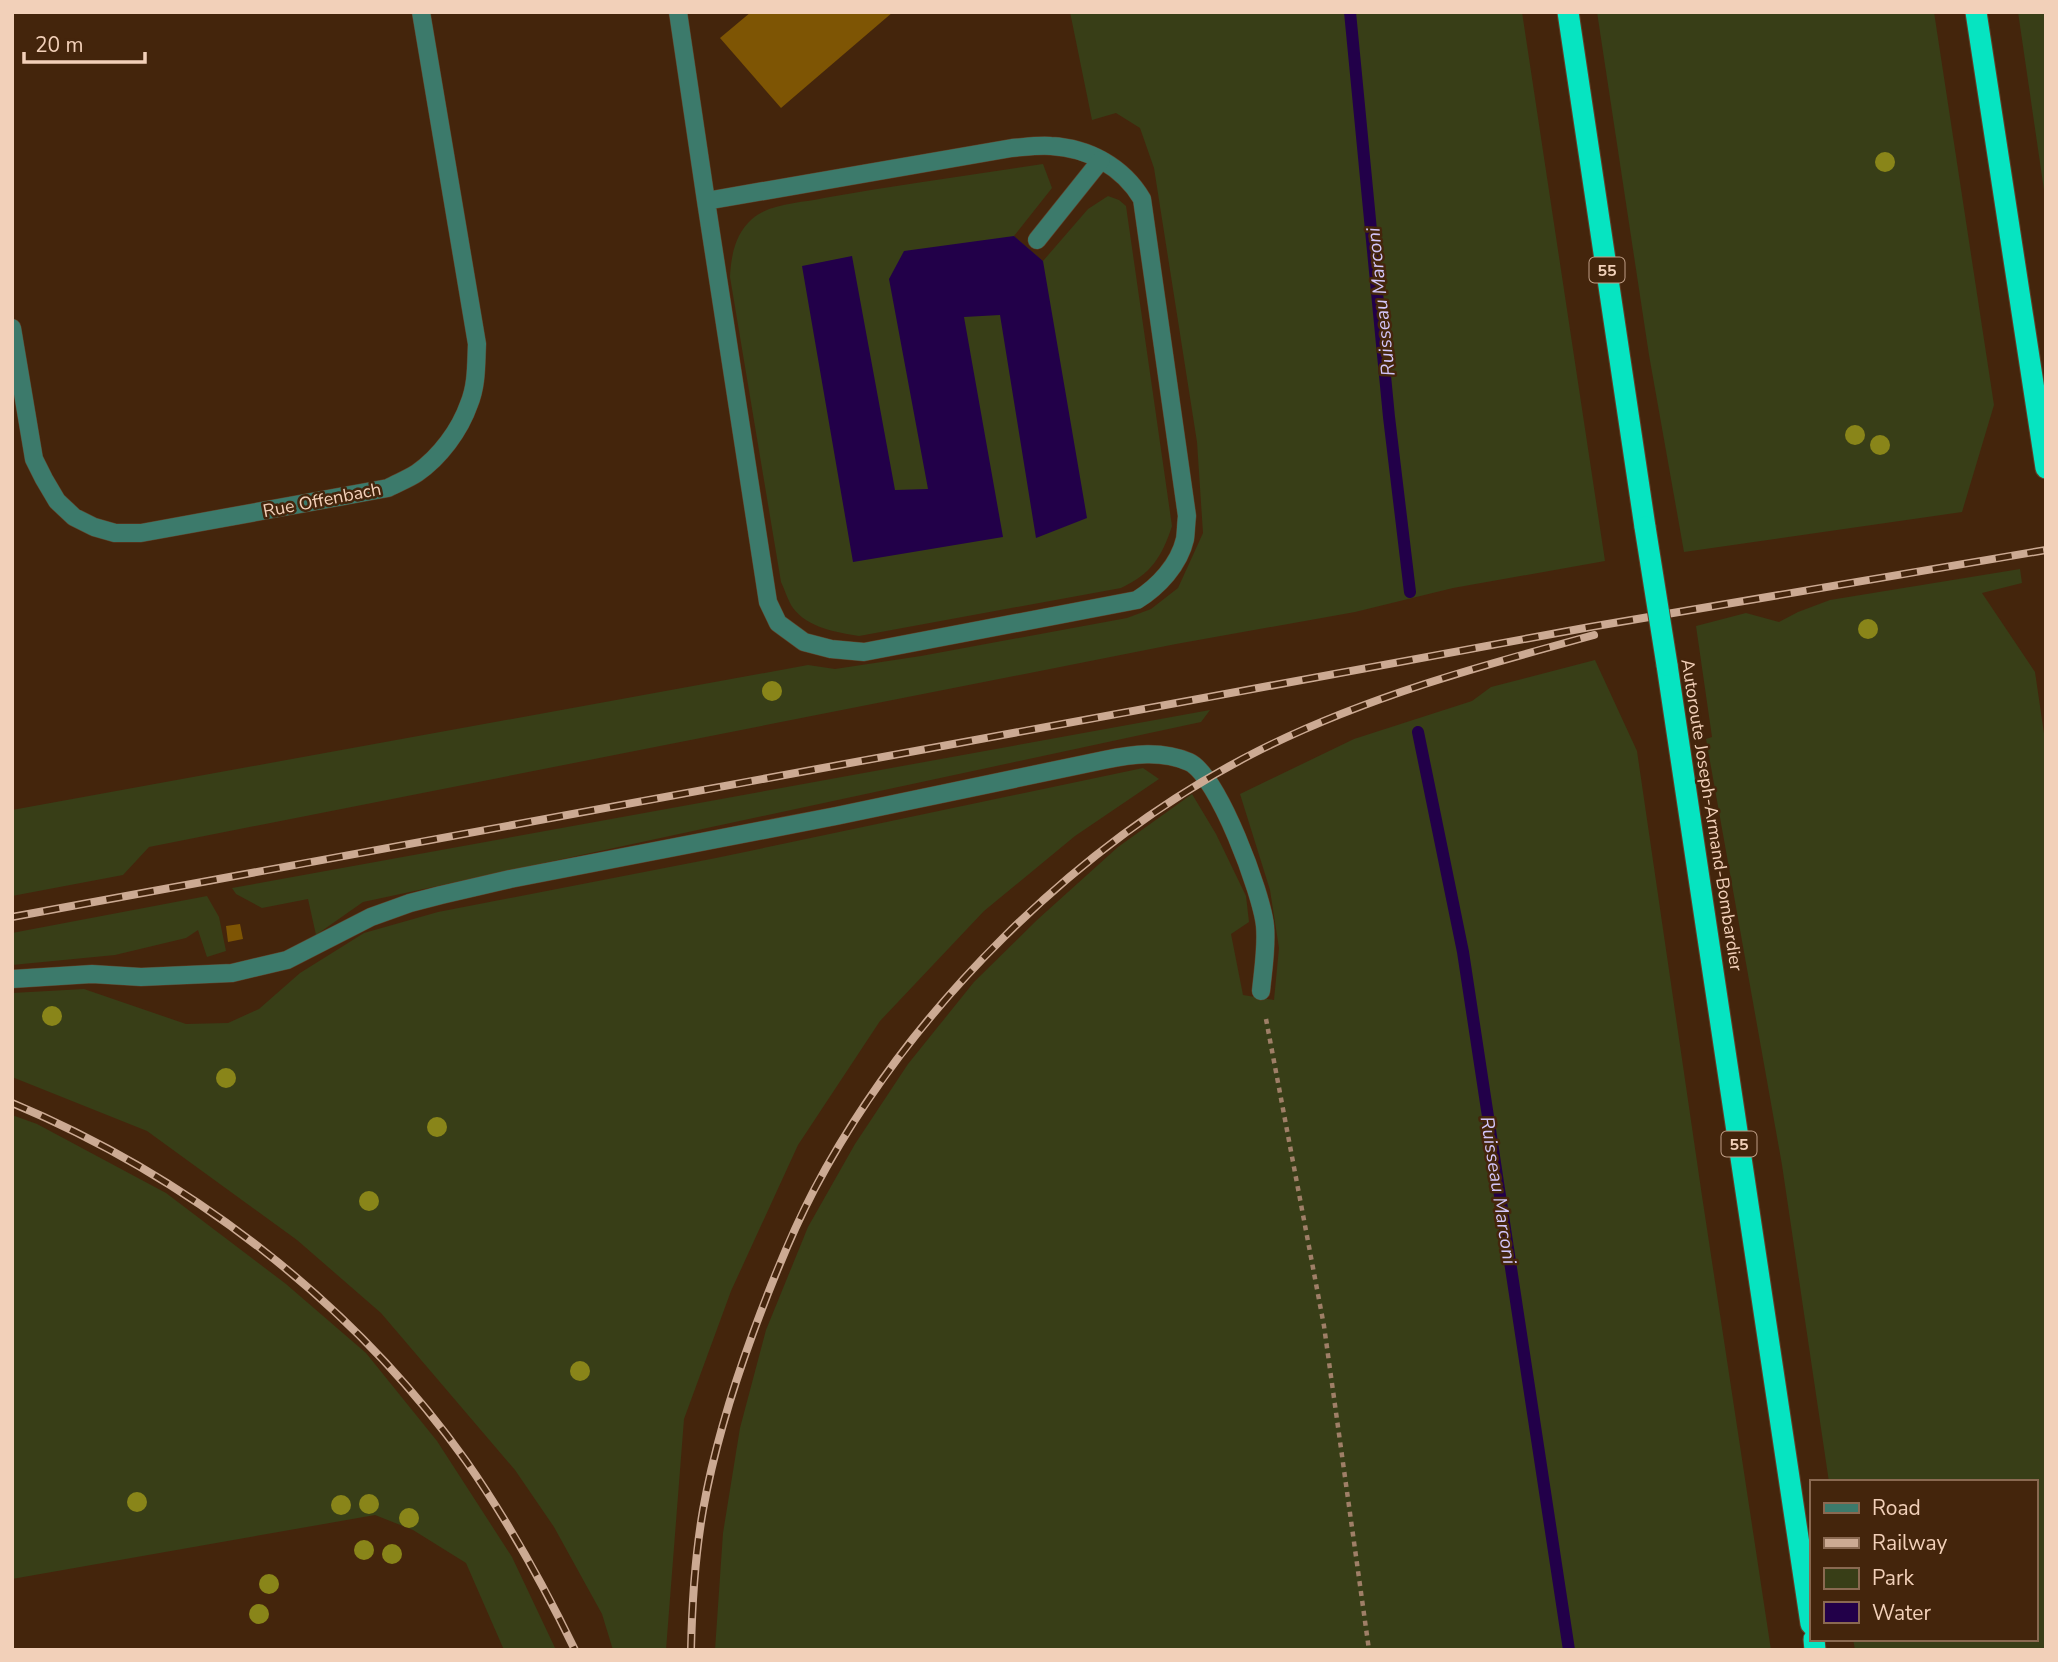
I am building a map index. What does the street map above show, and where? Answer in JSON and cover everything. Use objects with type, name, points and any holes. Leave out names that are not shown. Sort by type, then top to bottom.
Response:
[{"type":"highway","name":"Autoroute Joseph-Armand-Bombardier","points":[[1568,12],[1810,1617]]},
{"type":"highway","points":[[1976,12],[2045,461]]},
{"type":"street","name":"Rue Offenbach","points":[[12,328],[34,459],[57,501],[74,517],[94,527],[115,533],[141,533],[388,488],[416,474],[438,455],[470,403],[477,344],[421,12]]},
{"type":"street","points":[[678,12],[706,201],[768,602],[778,623],[804,642],[831,649],[864,652],[1136,600],[1154,589],[1173,566],[1185,541],[1187,516],[1142,199],[1132,183],[1113,165],[1083,152],[1051,146],[1012,148],[706,201]]},
{"type":"street","points":[[1037,240],[1101,160]]},
{"type":"street","points":[[12,979],[92,974],[141,977],[232,973],[287,960],[372,917],[441,895],[1104,760],[1146,754],[1168,755],[1191,763],[1207,779],[1222,806],[1262,907],[1265,930],[1261,991]]},
{"type":"path","points":[[1261,991],[1324,1326],[1369,1650]]},
{"type":"green space","points":[[1070,12],[1522,12],[1605,561],[1453,588],[1355,612],[1176,644],[149,847],[123,875],[12,896],[12,810],[808,665],[835,669],[1127,618],[1151,609],[1178,588],[1203,533],[1197,442],[1154,168],[1140,128],[1116,113],[1092,120]]},
{"type":"green space","points":[[1597,12],[1934,12],[1994,405],[1962,512],[1684,552],[1649,355]]},
{"type":"green space","points":[[2018,12],[2046,12],[2046,199],[2045,197]]},
{"type":"green space","points":[[1043,164],[1052,188],[1014,236],[1043,261],[1088,209],[1108,196],[1126,206],[1172,526],[1164,547],[1148,570],[1121,588],[859,636],[814,625],[793,608],[781,582],[730,277],[738,238],[752,219],[777,207]]},
{"type":"green space","points":[[2020,569],[2022,583],[1982,593],[2035,672],[2046,747],[2046,1650],[1855,1650],[1853,1641],[2037,1641],[2037,1480],[1829,1480],[1782,1165],[1706,739],[1712,737],[1696,626],[1746,613],[1779,622],[1830,600]]},
{"type":"green space","points":[[1595,660],[1637,751],[1771,1650],[715,1650],[723,1533],[740,1428],[766,1330],[808,1227],[855,1144],[908,1064],[974,982],[1037,920],[1118,847],[1192,794],[1216,834],[1246,896],[1249,922],[1231,934],[1243,995],[1274,1000],[1279,948],[1270,890],[1240,794],[1354,739],[1472,701],[1491,687]]},
{"type":"green space","points":[[1210,710],[1201,722],[363,902],[316,935],[308,899],[262,908],[236,894],[232,888]]},
{"type":"green space","points":[[1143,768],[1159,779],[1075,836],[984,911],[880,1021],[798,1145],[731,1291],[684,1419],[666,1650],[613,1650],[602,1614],[554,1527],[515,1470],[381,1313],[297,1240],[147,1131],[12,1077],[12,993],[84,989],[186,1024],[228,1023],[259,1009],[300,973],[364,933],[438,912],[716,858]]},
{"type":"green space","points":[[207,896],[219,917],[226,951],[207,957],[198,930],[186,938],[115,955],[12,965],[12,933]]},
{"type":"green space","points":[[12,1115],[37,1124],[166,1193],[286,1284],[366,1353],[437,1441],[512,1557],[556,1650],[504,1650],[466,1563],[413,1530],[375,1515],[12,1579]]},
{"type":"water","points":[[1014,236],[1043,261],[1087,518],[1036,538],[1000,315],[964,317],[1003,537],[853,562],[802,266],[852,256],[895,490],[928,489],[889,279],[904,251]]},
{"type":"building","points":[[751,12],[893,12],[781,108],[720,38]]},
{"type":"building","points":[[240,924],[243,939],[228,942],[226,926]]},
{"type":"waterway","name":"Ruisseau Marconi","points":[[1350,12],[1389,417],[1410,592]]},
{"type":"waterway","name":"Ruisseau Marconi","points":[[1418,732],[1463,952],[1569,1650]]},
{"type":"railway","points":[[12,917],[1590,627],[2046,550]]},
{"type":"railway","points":[[691,1650],[696,1562],[707,1487],[731,1398],[767,1296],[805,1207],[853,1123],[898,1058],[949,996],[1004,937],[1064,882],[1126,832],[1192,788],[1300,731],[1382,698],[1594,635]]},
{"type":"railway","points":[[12,1103],[78,1133],[143,1168],[205,1208],[264,1251],[320,1298],[373,1349],[421,1403],[466,1461],[524,1553],[575,1650]]}]
